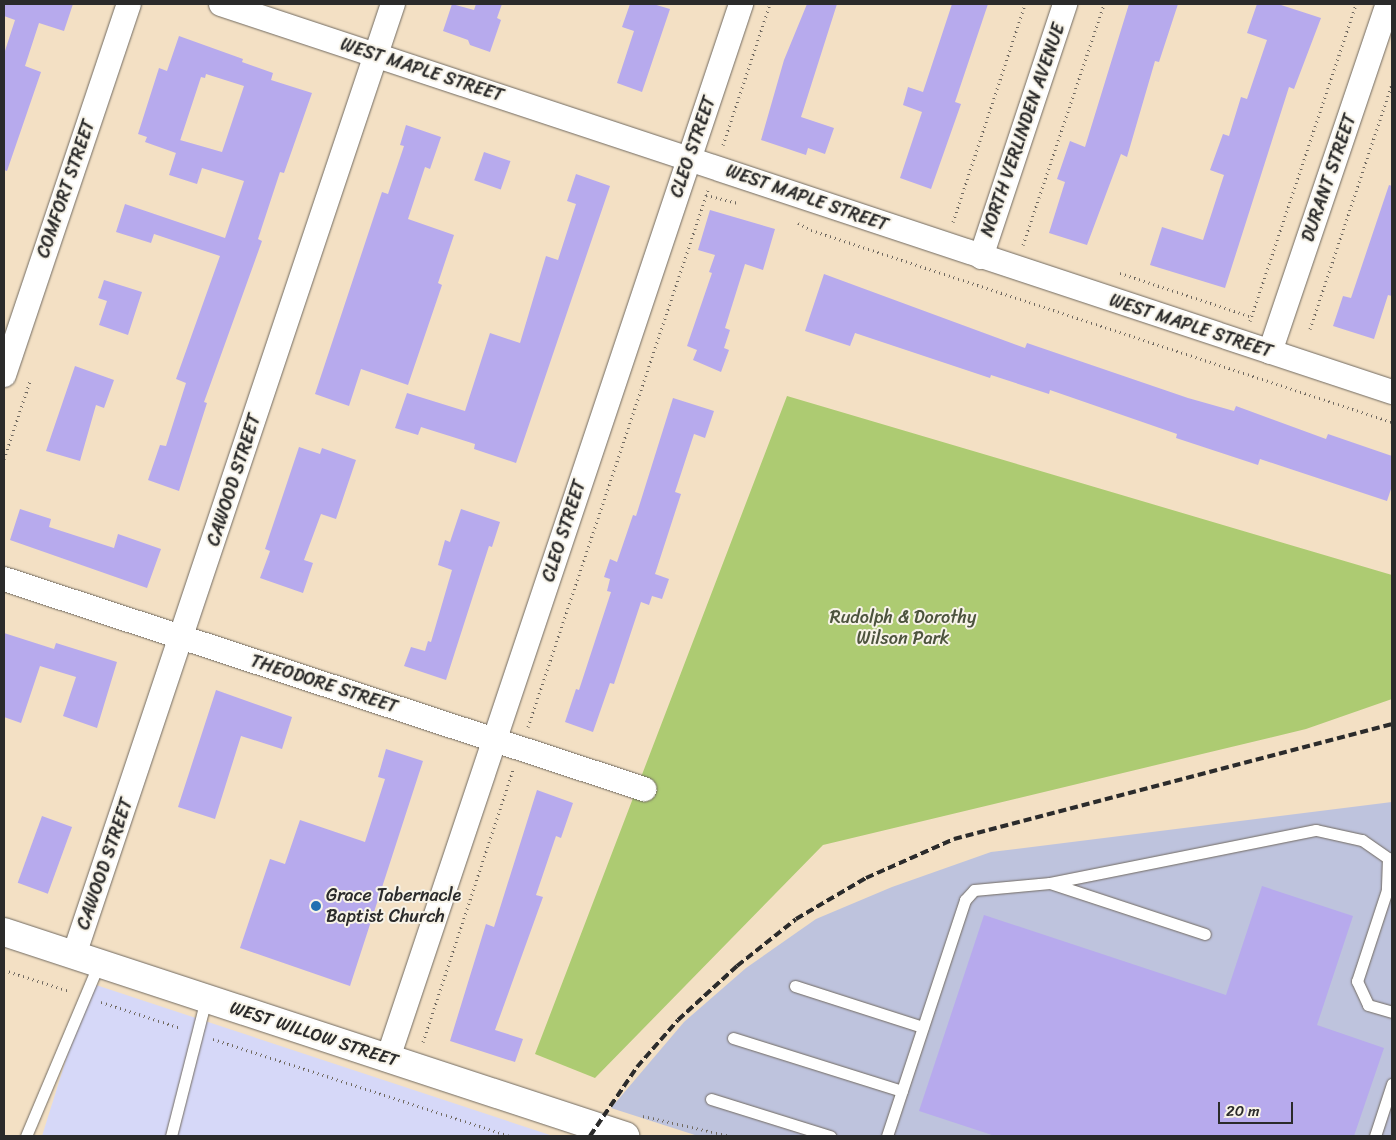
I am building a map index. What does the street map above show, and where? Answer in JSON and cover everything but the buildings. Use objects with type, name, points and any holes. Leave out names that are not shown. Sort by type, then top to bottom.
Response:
[{"type":"street","name":"COMFORT STREET","points":[[4,374],[129,4]]},
{"type":"street","name":"WEST MAPLE STREET","points":[[221,4],[1392,392]]},
{"type":"street","name":"CAWOOD STREET","points":[[86,959],[182,637],[393,4]]},
{"type":"street","name":"CLEO STREET","points":[[388,1058],[741,4]]},
{"type":"street","name":"NORTH VERLINDEN AVENUE","points":[[981,257],[1066,4]]},
{"type":"street","name":"DURANT STREET","points":[[1260,349],[1279,325],[1388,4]]},
{"type":"street","name":"THEODORE STREET","points":[[4,579],[644,789]]},
{"type":"street","name":"WEST WILLOW STREET","points":[[4,932],[625,1136]]},
{"type":"lane","points":[[887,1136],[966,900],[974,890],[1050,883],[1316,830],[1362,840],[1388,858],[1387,890],[1357,981],[1368,1005],[1392,1012]]},
{"type":"lane","points":[[1050,883],[1205,934]]},
{"type":"lane","points":[[26,1136],[85,997],[86,959]]},
{"type":"lane","points":[[795,986],[923,1028]]},
{"type":"lane","points":[[171,1136],[206,999]]},
{"type":"lane","points":[[733,1038],[902,1091]]},
{"type":"lane","points":[[1375,1136],[1392,1084]]},
{"type":"lane","points":[[711,1099],[830,1136]]},
{"type":"path","points":[[720,153],[770,4]]},
{"type":"path","points":[[1251,375],[1260,349],[1252,317],[1356,4]]},
{"type":"path","points":[[1310,329],[1392,84]]},
{"type":"path","points":[[706,195],[742,204]]},
{"type":"path","points":[[794,220],[811,230],[1392,422]]},
{"type":"path","points":[[1120,273],[1279,325]]},
{"type":"path","points":[[4,970],[509,1136]]},
{"type":"path","points":[[717,1132],[730,1136]]},
{"type":"shaded area","points":[[1392,802],[1392,1136],[698,1136],[611,1108],[684,1022],[746,968],[816,919],[892,887],[991,852]]},
{"type":"shaded area","points":[[90,983],[553,1136],[42,1136]]},
{"type":"green space","name":"Rudolph & Dorothy Wilson Park","points":[[787,396],[1392,575],[1392,699],[1306,729],[823,845],[595,1078],[535,1054]]},
{"type":"railway","points":[[590,1136],[637,1067],[678,1020],[737,966],[796,919],[866,878],[954,839],[1392,724]]},
{"type":"place","name":"Grace Tabernacle Baptist Church","points":[[316,906]]}]
